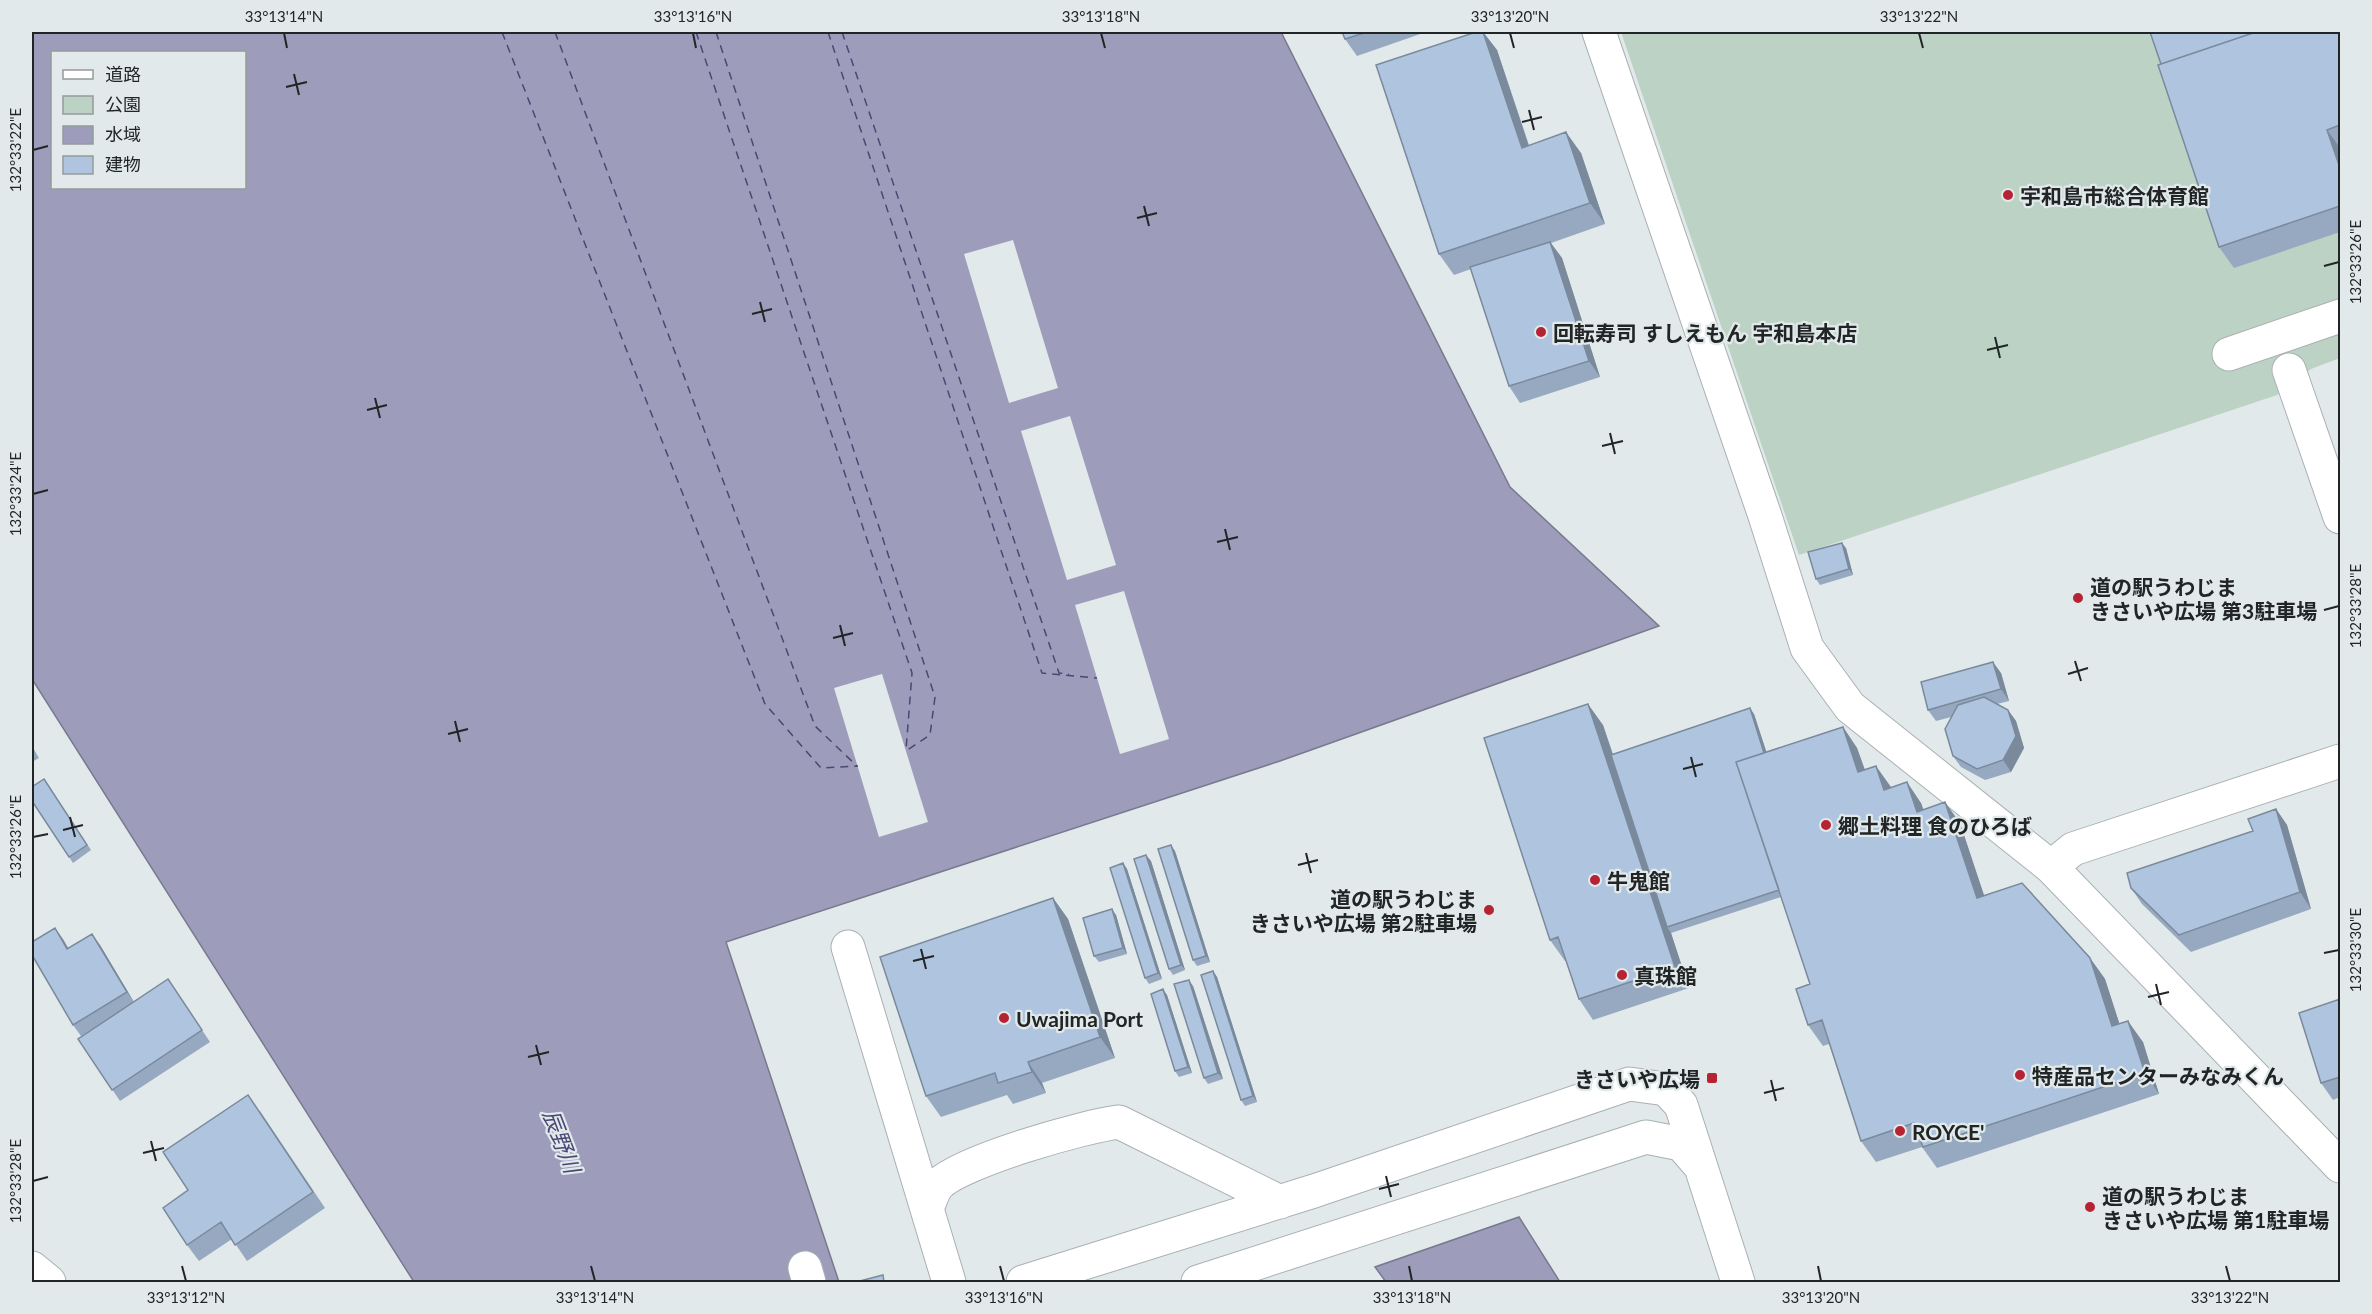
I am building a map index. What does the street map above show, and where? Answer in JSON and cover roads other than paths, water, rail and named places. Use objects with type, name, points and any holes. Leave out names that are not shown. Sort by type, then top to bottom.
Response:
[{"type":"street","points":[[1599,32],[1765,516],[1807,648],[1850,707],[2050,867],[2340,1166]]},
{"type":"street","points":[[2229,354],[2340,316]]},
{"type":"street","points":[[2289,370],[2340,517]]},
{"type":"street","points":[[2050,867],[2073,849],[2340,761]]},
{"type":"street","points":[[848,947],[949,1282]]},
{"type":"street","points":[[1023,1282],[1280,1202],[1629,1084],[1666,1089],[1682,1105],[1738,1282]]},
{"type":"street","points":[[927,1209],[938,1185],[960,1169],[1093,1125],[1119,1122],[1280,1202]]},
{"type":"street","points":[[1198,1282],[1646,1137],[1681,1144],[1701,1167]]},
{"type":"street","points":[[32,1268],[49,1282]]},
{"type":"water","name":"辰野川","points":[[32,32],[1281,32],[1510,487],[1659,626],[1280,761],[726,942],[839,1282],[414,1282],[32,679]]},
{"type":"water","points":[[1519,1217],[1560,1282],[1386,1282],[1375,1267]]},
{"type":"place","name":"宇和島市総合体育館","points":[[2008,195]]},
{"type":"place","name":"回転寿司 すしえもん 宇和島本店","points":[[1541,332]]},
{"type":"place","name":"道の駅うわじま きさいや広場 第3駐車場","points":[[2078,598]]},
{"type":"place","name":"郷土料理 食のひろば","points":[[1826,825]]},
{"type":"place","name":"牛鬼館","points":[[1595,880]]},
{"type":"place","name":"道の駅うわじま きさいや広場 第2駐車場","points":[[1489,910]]},
{"type":"place","name":"真珠館","points":[[1622,975]]},
{"type":"place","name":"Uwajima Port","points":[[1004,1018]]},
{"type":"place","name":"特産品センターみなみくん","points":[[2020,1075]]},
{"type":"place","name":"きさいや広場","points":[[1712,1078]]},
{"type":"place","name":"ROYCE'","points":[[1900,1131]]},
{"type":"place","name":"道の駅うわじま きさいや広場 第1駐車場","points":[[2090,1207]]}]
